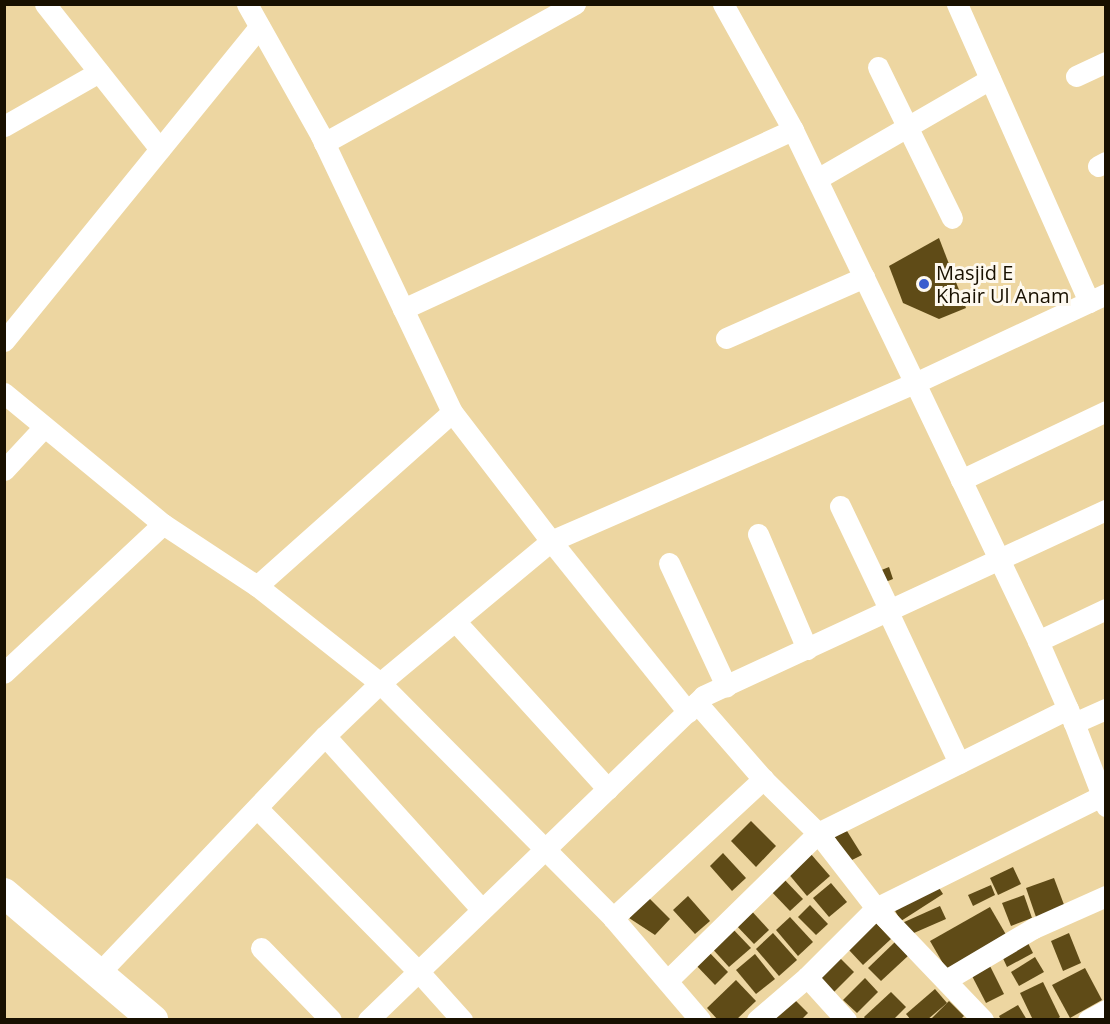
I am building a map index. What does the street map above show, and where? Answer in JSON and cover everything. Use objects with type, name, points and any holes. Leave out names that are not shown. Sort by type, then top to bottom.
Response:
[{"type":"street","points":[[45,4],[160,149]]},
{"type":"street","points":[[247,4],[324,144],[452,412],[551,541],[692,707],[818,833],[876,908],[983,1020]]},
{"type":"street","points":[[324,144],[575,4]]},
{"type":"street","points":[[723,4],[793,130],[915,382],[1038,641],[1104,799],[876,908],[807,977],[757,1020]]},
{"type":"street","points":[[100,972],[326,736],[380,683],[551,541],[915,382],[1097,298],[990,79],[957,4]]},
{"type":"street","points":[[4,341],[259,27]]},
{"type":"street","points":[[1076,76],[1106,63]]},
{"type":"street","points":[[879,67],[952,218]]},
{"type":"street","points":[[4,126],[99,72]]},
{"type":"street","points":[[816,179],[990,79]]},
{"type":"street","points":[[403,309],[793,130]]},
{"type":"street","points":[[726,338],[864,277]]},
{"type":"street","points":[[4,393],[163,524],[258,586],[380,683],[613,918],[700,1020]]},
{"type":"street","points":[[961,480],[1106,411]]},
{"type":"street","points":[[258,586],[452,412]]},
{"type":"street","points":[[4,470],[44,427]]},
{"type":"street","points":[[840,506],[958,763]]},
{"type":"street","points":[[368,1020],[703,696],[1106,510]]},
{"type":"street","points":[[4,673],[163,524]]},
{"type":"street","points":[[758,534],[807,649]]},
{"type":"street","points":[[669,563],[726,686]]},
{"type":"street","points":[[1038,641],[1106,609]]},
{"type":"street","points":[[455,621],[608,789]]},
{"type":"street","points":[[668,980],[818,833],[958,763],[1071,716],[1106,709]]},
{"type":"street","points":[[326,736],[482,909]]},
{"type":"street","points":[[613,918],[763,779]]},
{"type":"street","points":[[258,808],[418,971],[462,1020]]},
{"type":"street","points":[[4,893],[100,972],[153,1020]]},
{"type":"street","points":[[946,980],[1034,928],[1106,896]]},
{"type":"street","points":[[261,948],[331,1020]]},
{"type":"street","points":[[807,977],[846,1020]]},
{"type":"street","points":[[1088,1020],[1106,1010]]},
{"type":"building","points":[[939,238],[966,308],[939,319],[903,303],[889,266]]},
{"type":"building","points":[[889,567],[893,579],[878,585],[874,573]]},
{"type":"building","points":[[751,821],[776,846],[756,867],[731,841]]},
{"type":"building","points":[[847,831],[862,855],[850,861],[834,836]]},
{"type":"building","points":[[723,853],[746,878],[732,891],[710,866]]},
{"type":"building","points":[[810,853],[830,876],[807,896],[787,872]]},
{"type":"building","points":[[1013,867],[1021,884],[998,895],[990,878]]},
{"type":"building","points":[[781,876],[803,899],[790,911],[768,888]]},
{"type":"building","points":[[1054,878],[1066,910],[1037,920],[1026,888]]},
{"type":"building","points":[[831,883],[847,902],[829,917],[813,898]]},
{"type":"building","points":[[936,883],[943,894],[901,921],[894,909]]},
{"type":"building","points":[[991,885],[995,895],[973,906],[968,895]]},
{"type":"building","points":[[1024,895],[1032,918],[1011,926],[1002,903]]},
{"type":"building","points":[[688,896],[710,921],[695,934],[673,910]]},
{"type":"building","points":[[649,898],[670,919],[655,935],[629,918]]},
{"type":"building","points":[[810,905],[828,924],[816,935],[798,917]]},
{"type":"building","points":[[940,906],[946,919],[907,936],[902,923]]},
{"type":"building","points":[[748,907],[769,930],[754,944],[733,922]]},
{"type":"building","points":[[990,907],[1008,938],[948,972],[930,941]]},
{"type":"building","points":[[790,917],[813,942],[798,956],[776,930]]},
{"type":"building","points":[[876,923],[891,939],[863,965],[848,949]]},
{"type":"building","points":[[730,926],[751,948],[729,967],[709,945]]},
{"type":"building","points":[[773,933],[797,960],[779,976],[756,949]]},
{"type":"building","points":[[1069,933],[1081,963],[1063,971],[1051,941]]},
{"type":"building","points":[[1026,939],[1033,953],[1007,967],[1000,952]]},
{"type":"building","points":[[896,941],[909,955],[881,981],[868,968]]},
{"type":"building","points":[[708,951],[728,972],[715,985],[694,963]]},
{"type":"building","points":[[755,954],[775,979],[756,994],[736,970]]},
{"type":"building","points":[[838,956],[854,972],[834,992],[818,976]]},
{"type":"building","points":[[1035,957],[1044,972],[1019,986],[1011,972]]},
{"type":"building","points":[[990,966],[1004,994],[986,1003],[972,976]]},
{"type":"building","points":[[1085,968],[1102,1000],[1070,1018],[1052,985]]},
{"type":"building","points":[[865,978],[878,992],[857,1013],[843,1000]]},
{"type":"building","points":[[736,980],[756,1001],[736,1020],[718,1020],[707,1008]]},
{"type":"building","points":[[1043,982],[1060,1017],[1056,1020],[1033,1020],[1020,993]]},
{"type":"building","points":[[935,989],[947,1003],[927,1020],[911,1020],[906,1014]]},
{"type":"building","points":[[891,992],[906,1007],[893,1020],[866,1020],[864,1017]]},
{"type":"building","points":[[793,998],[808,1013],[801,1020],[770,1020]]},
{"type":"building","points":[[949,1001],[964,1016],[960,1020],[930,1020]]},
{"type":"building","points":[[1018,1005],[1027,1020],[1001,1020],[999,1016]]},
{"type":"place","name":"Masjid E Khair Ul Anam","points":[[924,284]]}]
